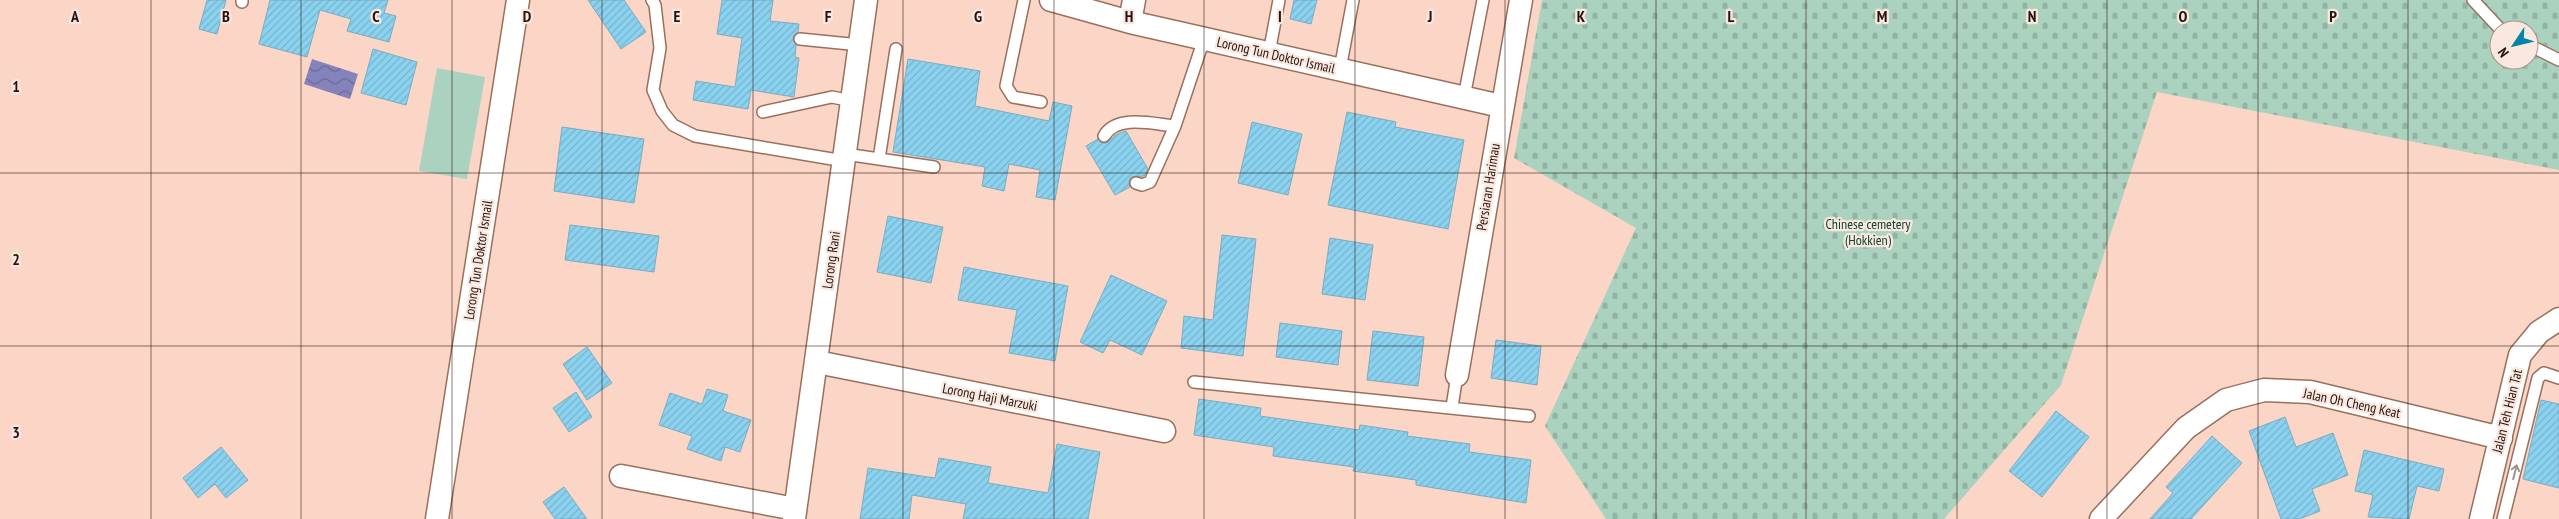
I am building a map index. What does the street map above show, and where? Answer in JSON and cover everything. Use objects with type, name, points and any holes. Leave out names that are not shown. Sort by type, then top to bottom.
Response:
[{"type":"street","name":"Lorong Tun Doktor Ismail","points":[[438,519],[518,0]]},
{"type":"street","name":"Lorong Rani","points":[[794,514],[817,362],[866,0]]},
{"type":"street","name":"Lorong Tun Doktor Ismail","points":[[1051,0],[1130,22],[1501,106]]},
{"type":"street","points":[[1130,22],[1134,0]]},
{"type":"street","name":"Persiaran Harimau","points":[[1457,375],[1501,106],[1521,0]]},
{"type":"street","name":"Jalan Teh Hian Tat","points":[[2481,519],[2520,355],[2539,332],[2559,319]]},
{"type":"street","name":"Lorong Haji Marzuki","points":[[817,362],[1164,430]]},
{"type":"street","name":"Jalan Oh Cheng Keat","points":[[2101,519],[2186,428],[2226,400],[2264,390],[2310,392],[2501,438]]},
{"type":"street","points":[[621,476],[794,514]]},
{"type":"lane","points":[[652,0],[655,6],[660,48],[653,90],[662,112],[673,125],[695,136],[844,158],[879,159],[934,167]]},
{"type":"lane","points":[[1024,0],[1006,86],[1013,97],[1040,102]]},
{"type":"lane","points":[[1269,53],[1279,0]]},
{"type":"lane","points":[[1340,69],[1353,0]]},
{"type":"lane","points":[[1464,98],[1483,0]]},
{"type":"lane","points":[[2473,0],[2492,20]]},
{"type":"lane","points":[[800,39],[860,45]]},
{"type":"lane","points":[[1136,183],[1142,185],[1150,182],[1175,126],[1204,39]]},
{"type":"lane","points":[[879,159],[896,49]]},
{"type":"lane","points":[[2539,50],[2559,60]]},
{"type":"lane","points":[[763,112],[832,97],[852,101]]},
{"type":"lane","points":[[1104,136],[1109,128],[1121,122],[1175,126]]},
{"type":"lane","points":[[2503,519],[2538,378],[2544,374],[2559,378]]},
{"type":"lane","points":[[1452,407],[1457,375]]},
{"type":"lane","points":[[1194,382],[1529,416]]},
{"type":"green space","name":"Chinese cemetery (Hokkien)","points":[[1542,0],[2559,0],[2559,170],[2157,92],[2061,385],[1944,519],[1606,519],[1545,426],[1636,228],[1514,158]]},
{"type":"green space","points":[[437,68],[485,77],[467,179],[419,171]]},
{"type":"water","points":[[312,59],[358,74],[350,99],[304,84]]},
{"type":"building","points":[[207,0],[226,0],[217,34],[199,29]]},
{"type":"building","points":[[270,0],[388,0],[384,13],[396,16],[389,42],[347,31],[351,19],[320,10],[307,57],[259,44]]},
{"type":"building","points":[[588,0],[624,0],[646,32],[621,49]]},
{"type":"building","points":[[722,0],[773,0],[770,21],[799,24],[798,32],[793,39],[796,45],[795,57],[799,58],[794,97],[751,90],[748,109],[693,100],[696,81],[735,87],[742,38],[717,34]]},
{"type":"building","points":[[1294,0],[1317,0],[1311,24],[1290,19]]},
{"type":"building","points":[[373,49],[417,62],[406,105],[361,93]]},
{"type":"building","points":[[908,59],[980,71],[975,106],[1049,121],[1053,102],[1072,106],[1055,200],[1036,197],[1040,170],[1009,164],[1004,191],[982,186],[985,167],[893,152]]},
{"type":"building","points":[[1347,112],[1396,122],[1395,127],[1464,140],[1448,229],[1328,205]]},
{"type":"building","points":[[1252,122],[1302,134],[1288,195],[1238,183]]},
{"type":"building","points":[[562,127],[644,139],[634,203],[554,191]]},
{"type":"building","points":[[1126,131],[1148,169],[1144,176],[1131,177],[1129,181],[1130,187],[1115,195],[1086,146],[1098,139],[1102,143],[1107,143],[1115,135]]},
{"type":"building","points":[[888,216],[943,227],[931,283],[877,272]]},
{"type":"building","points":[[570,225],[659,236],[654,272],[565,260]]},
{"type":"building","points":[[1222,235],[1256,239],[1243,356],[1181,348],[1184,316],[1213,320]]},
{"type":"building","points":[[1330,238],[1373,245],[1365,300],[1322,294]]},
{"type":"building","points":[[964,267],[1068,286],[1055,361],[1009,353],[1017,310],[958,300]]},
{"type":"building","points":[[1111,275],[1167,301],[1142,355],[1110,340],[1103,353],[1080,342]]},
{"type":"building","points":[[1280,323],[1342,331],[1338,365],[1276,357]]},
{"type":"building","points":[[1373,331],[1424,337],[1418,386],[1367,380]]},
{"type":"building","points":[[1496,340],[1541,346],[1537,385],[1491,378]]},
{"type":"building","points":[[587,347],[612,383],[587,400],[563,364]]},
{"type":"building","points":[[707,389],[728,395],[723,411],[751,420],[740,452],[725,447],[721,461],[687,449],[692,436],[659,425],[670,393],[702,404]]},
{"type":"building","points":[[576,392],[592,417],[569,432],[553,408]]},
{"type":"building","points":[[1199,399],[1261,408],[1260,416],[1359,430],[1360,425],[1408,432],[1407,436],[1470,444],[1469,452],[1531,460],[1526,503],[1416,485],[1416,480],[1353,471],[1354,467],[1273,456],[1274,447],[1194,435]]},
{"type":"building","points":[[2541,400],[2559,404],[2559,488],[2523,479]]},
{"type":"building","points":[[2056,411],[2089,437],[2042,497],[2009,471]]},
{"type":"building","points":[[2285,417],[2296,447],[2333,433],[2348,475],[2312,489],[2320,511],[2299,519],[2281,519],[2249,431]]},
{"type":"building","points":[[2212,436],[2242,463],[2191,519],[2150,519],[2173,493],[2166,487]]},
{"type":"building","points":[[1057,444],[1100,452],[1088,519],[963,519],[966,504],[912,495],[909,519],[860,519],[868,468],[935,478],[939,458],[991,467],[988,483],[1048,493]]},
{"type":"building","points":[[221,447],[248,480],[226,498],[215,484],[198,498],[183,478]]},
{"type":"building","points":[[2364,450],[2444,469],[2439,491],[2417,486],[2409,519],[2368,517],[2373,495],[2355,491]]},
{"type":"building","points":[[564,487],[587,519],[555,519],[543,502]]}]
